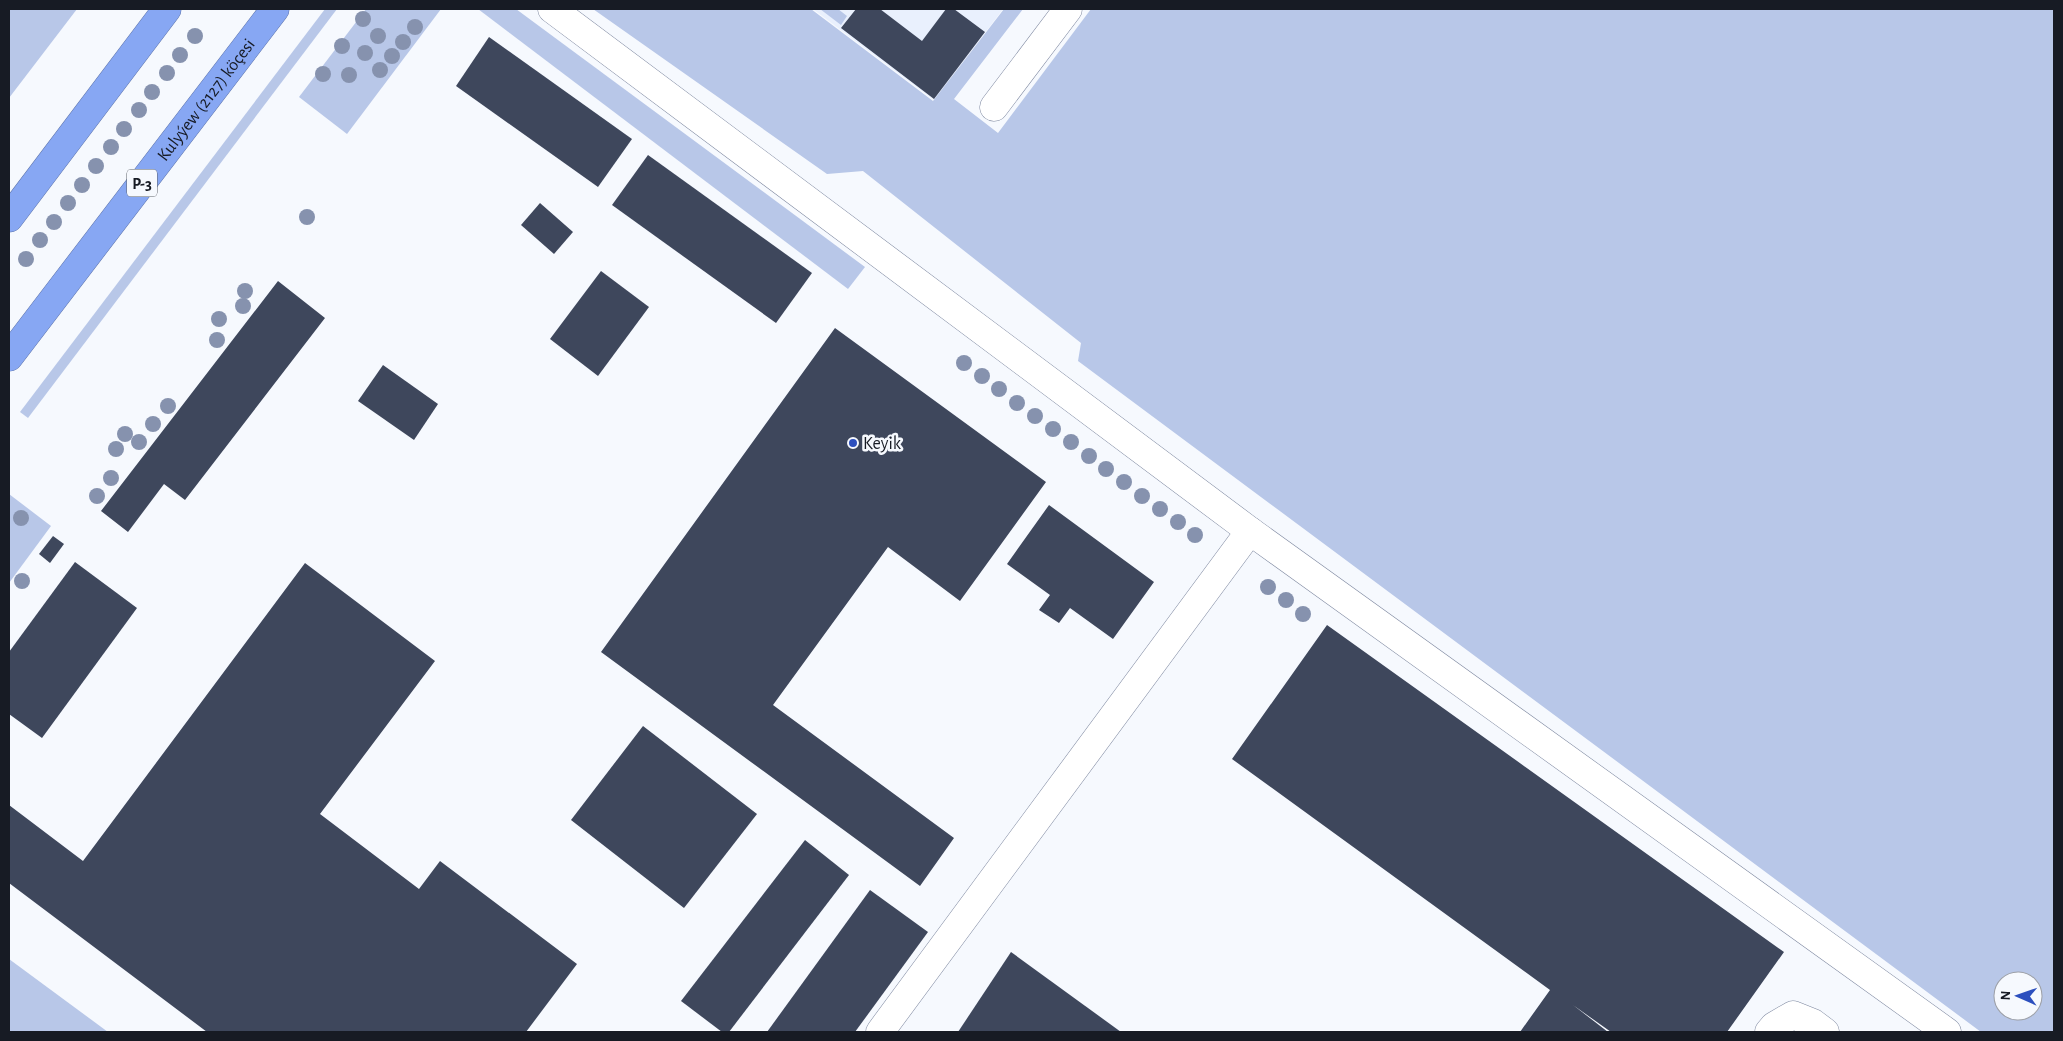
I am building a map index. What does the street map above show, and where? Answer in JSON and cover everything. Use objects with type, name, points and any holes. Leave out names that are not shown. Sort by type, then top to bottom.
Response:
[{"type":"highway","points":[[9,218],[167,9]]},
{"type":"highway","name":"Kulyýew (2127) köçesi","points":[[9,357],[275,9]]},
{"type":"street","points":[[552,9],[1250,531],[1947,1032]]},
{"type":"street","points":[[994,107],[1068,9]]},
{"type":"street","points":[[880,1032],[1250,531]]},
{"type":"street","points":[[1769,1032],[1774,1026],[1792,1015],[1813,1023],[1826,1032]]},
{"type":"shaded area","points":[[9,9],[77,9],[9,98]]},
{"type":"shaded area","points":[[325,9],[337,9],[28,418],[20,412]]},
{"type":"shaded area","points":[[366,9],[441,9],[347,134],[299,97]]},
{"type":"shaded area","points":[[478,9],[516,9],[865,267],[848,289]]},
{"type":"shaded area","points":[[593,9],[811,9],[933,101],[1004,9],[1023,9],[954,99],[998,133],[1091,9],[2054,9],[2054,1032],[1981,1032],[1078,361],[1081,343],[863,171],[827,174]]},
{"type":"shaded area","points":[[813,9],[1003,9],[934,100]]},
{"type":"shaded area","points":[[820,9],[838,9],[847,16],[841,25]]},
{"type":"shaded area","points":[[9,494],[51,526],[9,583]]},
{"type":"shaded area","points":[[9,959],[108,1032],[9,1032]]},
{"type":"building","points":[[856,9],[880,9],[922,41],[946,9],[954,9],[985,32],[934,99],[841,28]]},
{"type":"building","points":[[489,37],[632,139],[598,187],[456,86]]},
{"type":"building","points":[[648,155],[812,273],[776,323],[612,205]]},
{"type":"building","points":[[540,203],[573,232],[554,254],[521,225]]},
{"type":"building","points":[[601,271],[649,307],[598,376],[550,339]]},
{"type":"building","points":[[278,281],[325,318],[185,500],[164,484],[128,532],[101,511]]},
{"type":"building","points":[[835,328],[1046,482],[960,601],[888,547],[773,705],[954,838],[920,886],[601,652]]},
{"type":"building","points":[[383,365],[438,404],[414,440],[358,401]]},
{"type":"building","points":[[1049,505],[1154,582],[1113,639],[1070,608],[1059,623],[1039,610],[1050,595],[1007,564]]},
{"type":"building","points":[[53,536],[64,544],[50,563],[39,554]]},
{"type":"building","points":[[75,562],[137,608],[42,738],[9,714],[9,652]]},
{"type":"building","points":[[305,563],[435,661],[320,814],[419,889],[440,861],[577,964],[526,1032],[207,1032],[9,883],[9,805],[83,861]]},
{"type":"building","points":[[1327,625],[1784,952],[1727,1032],[1611,1032],[1573,1005],[1608,1032],[1520,1032],[1550,990],[1232,759]]},
{"type":"building","points":[[643,726],[757,814],[684,908],[571,820]]},
{"type":"building","points":[[805,840],[849,875],[729,1032],[722,1032],[681,1001]]},
{"type":"building","points":[[870,890],[928,932],[855,1032],[767,1032]]},
{"type":"building","points":[[1011,952],[1121,1032],[958,1032]]},
{"type":"place","name":"Keyik","points":[[853,443]]}]
